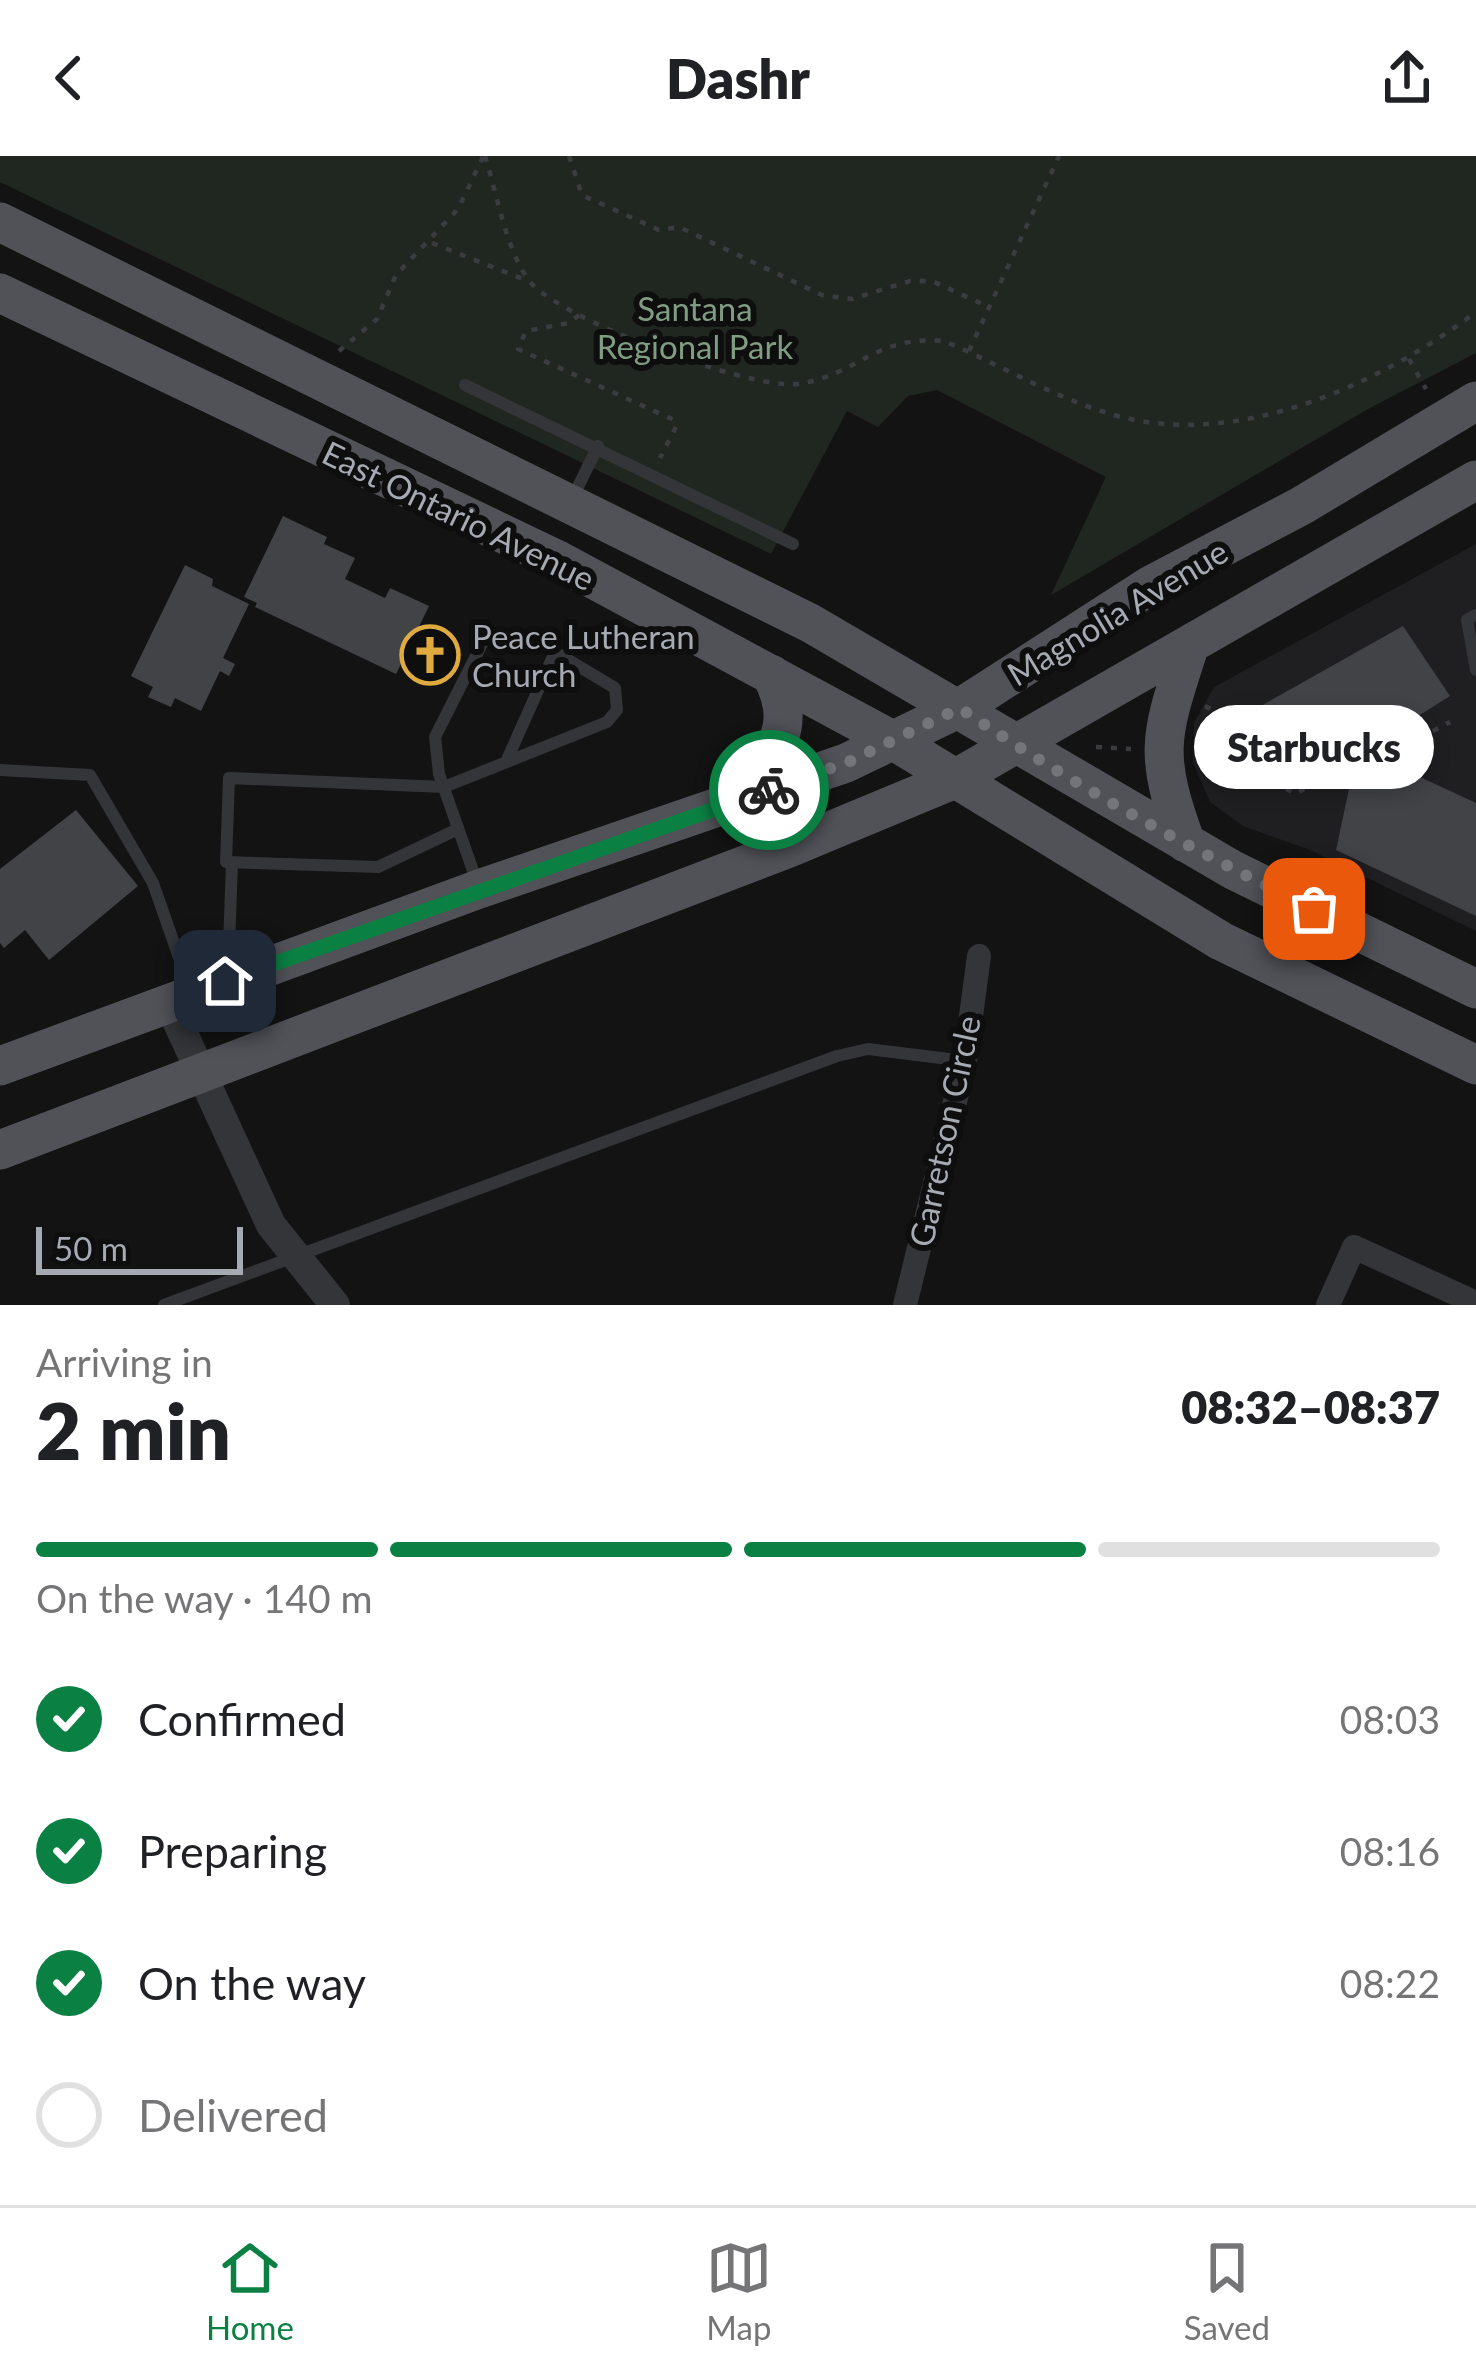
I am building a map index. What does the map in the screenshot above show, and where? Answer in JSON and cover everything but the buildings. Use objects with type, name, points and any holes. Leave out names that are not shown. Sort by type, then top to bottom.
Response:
[{"type":"main road","name":"East Ontario Avenue","points":[[0,222],[810,623],[1186,843],[1476,989]]},
{"type":"main road","name":"East Ontario Avenue","points":[[0,293],[556,560],[894,741],[1221,941],[1476,1065]]},
{"type":"main road","name":"Magnolia Avenue","points":[[0,1066],[479,889],[846,763],[960,708],[1150,585],[1301,506],[1476,401]]},
{"type":"main road","name":"Magnolia Avenue","points":[[0,1150],[769,856],[955,779],[1476,480]]},
{"type":"main road","points":[[1186,843],[1169,796],[1161,750],[1162,732],[1190,644]]},
{"type":"main road","points":[[718,808],[772,758],[781,730],[782,696],[771,674]]},
{"type":"street","name":"Garretson Circle","points":[[905,1305],[964,1061],[979,956]]},
{"type":"street","points":[[196,991],[200,1076],[271,1225],[334,1305]]},
{"type":"street","points":[[1328,1305],[1354,1247],[1476,1303]]},
{"type":"lane","points":[[466,385],[793,544]]},
{"type":"lane","points":[[571,502],[598,446]]},
{"type":"lane","points":[[1476,615],[1467,620],[1476,670]]},
{"type":"lane","points":[[479,889],[444,788],[435,737],[490,628]]},
{"type":"lane","points":[[458,829],[378,867],[226,862],[229,778],[444,788],[607,722],[616,710],[615,688],[555,652],[506,762]]},
{"type":"lane","points":[[0,770],[90,775],[153,883],[196,991]]},
{"type":"lane","points":[[196,991],[232,862]]},
{"type":"lane","points":[[164,1305],[837,1056],[868,1049],[964,1061]]},
{"type":"path","points":[[334,354],[376,319],[396,274],[458,209],[484,156]]},
{"type":"path","points":[[484,156],[528,280]]},
{"type":"path","points":[[569,156],[582,195],[659,230],[680,227],[822,295],[852,299],[910,281],[932,281],[989,307]]},
{"type":"path","points":[[969,351],[1059,156]]},
{"type":"path","points":[[430,242],[528,280],[579,316],[765,385],[798,384],[836,372],[889,344],[916,338],[944,340],[1065,398],[1113,415],[1192,424],[1328,399],[1409,359],[1476,312]]},
{"type":"path","points":[[579,316],[569,323],[526,331],[518,349],[674,420],[676,427],[653,472]]},
{"type":"path","points":[[1409,359],[1426,389]]},
{"type":"path","points":[[1196,699],[1240,726],[1274,782],[1296,794],[1323,777],[1342,779],[1450,722]]},
{"type":"path","points":[[1096,747],[1135,749]]},
{"type":"shaded area","points":[[1476,544],[1476,931],[1310,850],[1243,826],[1210,802],[1193,763],[1194,723],[1214,687]]},
{"type":"green space","name":"Santana Regional Park","points":[[0,156],[1476,156],[1476,353],[1368,409],[1051,595],[1106,477],[937,390],[908,396],[878,427],[847,411],[771,554],[0,182]]},
{"type":"way so far","points":[[769,790],[846,763],[960,708],[1015,745],[1232,870],[1314,909]]},
{"type":"place","name":"Peace Lutheran Church","points":[[430,655]]},
{"type":"place","name":"Starbucks","points":[[1314,909]]},
{"type":"route","points":[[225,981],[769,790]]}]
